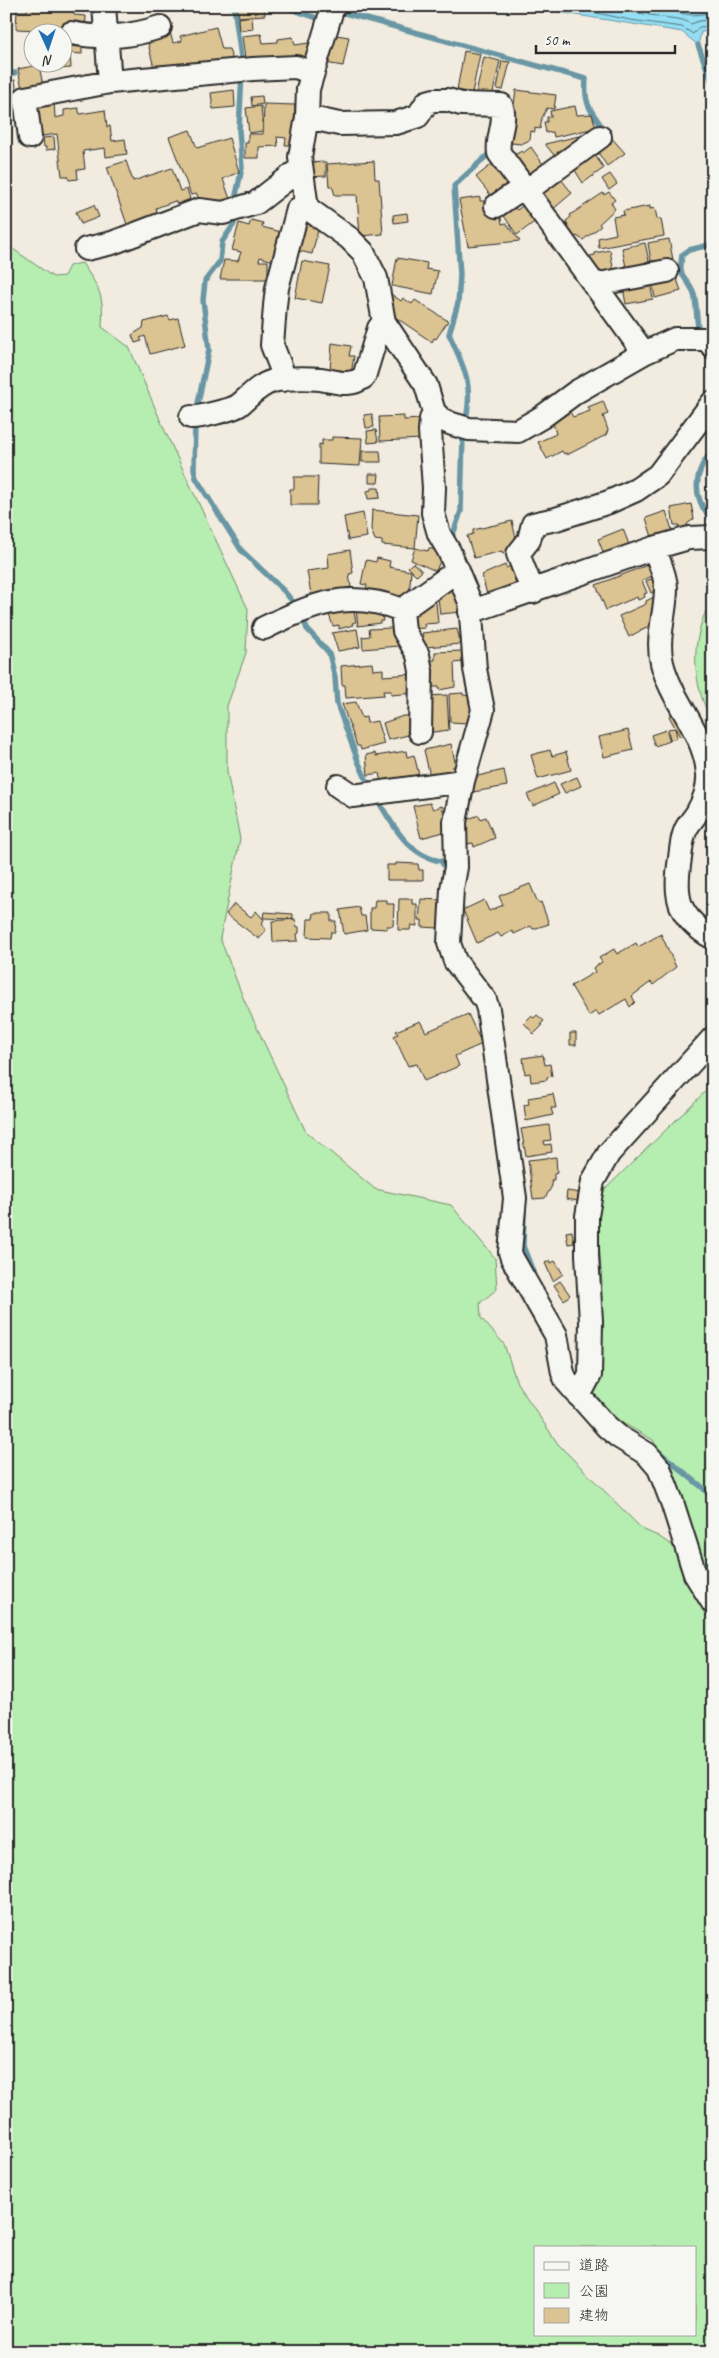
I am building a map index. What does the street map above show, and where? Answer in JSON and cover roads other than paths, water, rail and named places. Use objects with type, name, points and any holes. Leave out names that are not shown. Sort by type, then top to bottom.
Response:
[{"type":"street","points":[[104,6],[110,82]]},
{"type":"street","points":[[283,380],[281,368],[272,345],[277,288],[302,208],[300,157],[307,117],[308,89],[333,6]]},
{"type":"street","points":[[72,34],[106,38],[138,34],[160,27]]},
{"type":"street","points":[[30,138],[25,98],[110,82],[296,67],[312,74]]},
{"type":"street","points":[[307,117],[339,124],[396,123],[418,116],[427,102],[434,100],[471,104],[497,103],[501,105],[504,112],[498,147],[499,154],[644,353]]},
{"type":"street","points":[[496,206],[525,189],[600,137]]},
{"type":"street","points":[[86,249],[112,243],[199,210],[223,214],[262,199],[287,177],[301,168]]},
{"type":"street","points":[[262,199],[302,208],[349,238],[363,252],[376,278],[384,322],[426,385],[434,412],[430,431],[434,488],[433,513],[439,534],[458,570],[470,602],[475,669],[483,710],[463,781],[455,822],[456,867],[450,908],[449,943],[455,961],[485,1000],[488,1009],[515,1198],[510,1252],[515,1265],[556,1335],[562,1373],[584,1386],[606,1426],[619,1437],[647,1454],[659,1468],[695,1574],[713,1603]]},
{"type":"street","points":[[594,285],[667,271]]},
{"type":"street","points":[[191,417],[200,418],[224,409],[234,408],[258,388],[271,382],[319,379],[337,384],[358,382],[364,377],[379,328],[384,322]]},
{"type":"street","points":[[434,412],[452,424],[469,429],[518,431],[542,417],[576,392],[644,353],[675,339],[711,341]]},
{"type":"street","points":[[533,592],[518,554],[529,540],[533,524],[556,519],[609,502],[636,490],[658,475],[713,402]]},
{"type":"street","points":[[470,612],[533,592],[654,548],[689,538],[713,537]]},
{"type":"street","points":[[654,548],[666,586],[660,639],[662,661],[675,697],[694,727],[705,752],[708,775],[708,790],[697,813],[686,828],[681,848],[677,892],[682,910],[703,932],[713,938]]},
{"type":"street","points":[[402,610],[458,570]]},
{"type":"street","points":[[264,628],[317,604],[341,600],[361,598],[402,610]]},
{"type":"street","points":[[402,610],[404,631],[418,656],[420,671],[420,732]]},
{"type":"street","points":[[338,786],[354,796],[463,781]]},
{"type":"street","points":[[584,1386],[591,1322],[587,1216],[593,1181],[609,1152],[713,1038]]},
{"type":"water","points":[[560,6],[713,6],[713,31],[701,32],[698,45],[682,32],[558,12]]},
{"type":"waterway","points":[[234,6],[242,65]]},
{"type":"waterway","points":[[282,6],[317,18],[325,16]]},
{"type":"waterway","points":[[336,13],[341,12],[586,79],[588,105],[603,128]]},
{"type":"waterway","points":[[698,45],[713,85]]},
{"type":"waterway","points":[[6,75],[15,73]]},
{"type":"waterway","points":[[234,204],[242,168],[239,130],[242,74]]},
{"type":"waterway","points":[[465,424],[468,410],[468,388],[460,357],[449,334],[458,303],[460,275],[454,186],[492,151]]},
{"type":"waterway","points":[[196,413],[209,350],[203,300],[205,281],[220,261],[222,242],[234,224],[234,216]]},
{"type":"waterway","points":[[705,332],[698,327],[693,291],[683,276],[681,263],[682,255],[689,250],[713,244]]},
{"type":"waterway","points":[[195,422],[194,469],[196,478],[241,550],[284,591],[298,608]]},
{"type":"waterway","points":[[451,540],[461,511],[463,433]]},
{"type":"waterway","points":[[713,450],[701,468],[697,486],[701,504],[713,521]]},
{"type":"waterway","points":[[302,616],[307,629],[329,653],[335,677],[337,704],[371,790]]},
{"type":"waterway","points":[[376,797],[395,828],[410,846],[429,858],[441,861],[448,872]]},
{"type":"waterway","points":[[524,1213],[523,1246],[533,1272]]},
{"type":"waterway","points":[[654,1448],[702,1487],[713,1499]]}]
